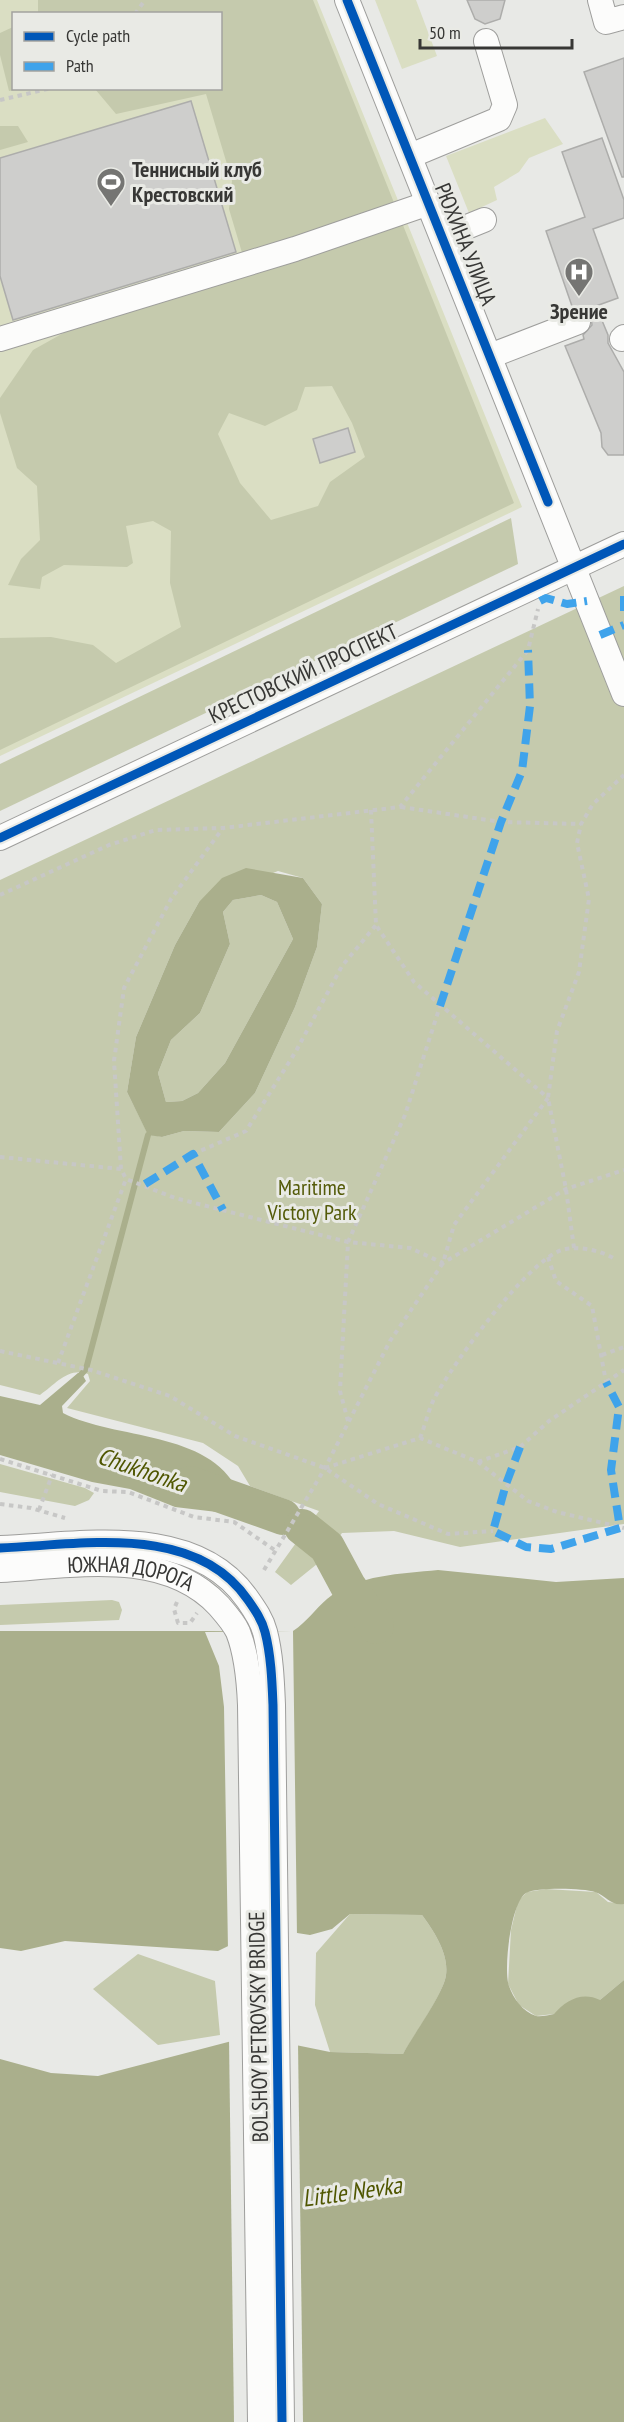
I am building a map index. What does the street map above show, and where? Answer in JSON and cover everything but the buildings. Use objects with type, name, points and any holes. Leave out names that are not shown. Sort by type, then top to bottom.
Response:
[{"type":"street","name":"РЮХИНА УЛИЦА","points":[[347,0],[624,694]]},
{"type":"street","points":[[600,0],[606,22],[624,17]]},
{"type":"street","points":[[410,156],[499,119],[505,105],[486,41]]},
{"type":"street","points":[[0,339],[295,249],[429,203]]},
{"type":"street","points":[[442,237],[484,220]]},
{"type":"street","points":[[490,357],[578,322]]},
{"type":"street","name":"КРЕСТОВСКИЙ ПРОСПЕКТ","points":[[0,838],[624,544]]},
{"type":"street","name":"ЮЖНАЯ ДОРОГА","points":[[0,1548],[114,1544],[181,1550],[207,1561],[226,1575],[252,1606],[265,1631]]},
{"type":"street","name":"ЮЖНАЯ ДОРОГА","points":[[0,1570],[117,1565],[149,1568],[175,1575],[196,1586],[227,1614],[238,1632]]},
{"type":"street","name":"BOLSHOY PETROVSKY BRIDGE","points":[[265,1631],[273,1705],[282,2422]]},
{"type":"street","name":"BOLSHOY PETROVSKY BRIDGE","points":[[238,1632],[245,1659],[250,1705],[260,2422]]},
{"type":"path","points":[[0,100],[43,90]]},
{"type":"path","points":[[400,807],[528,650],[540,601]]},
{"type":"path","points":[[574,1248],[566,1189],[548,1098],[557,1031],[579,972],[589,898],[577,843],[582,824],[593,804],[624,775]]},
{"type":"path","points":[[0,895],[109,845],[156,830],[224,828],[400,807],[501,822],[582,824]]},
{"type":"path","points":[[371,810],[376,925],[414,982],[548,1098]]},
{"type":"path","points":[[224,828],[171,899],[124,988],[114,1061],[121,1169],[128,1180],[145,1184],[175,1198],[348,1242],[410,1248],[443,1263]]},
{"type":"path","points":[[193,1154],[246,1131],[296,1051],[342,966],[376,925]]},
{"type":"path","points":[[349,1422],[340,1391],[348,1242],[405,1115],[440,1006]]},
{"type":"path","points":[[264,1570],[325,1468],[390,1341],[443,1263],[454,1225],[548,1098]]},
{"type":"path","points":[[0,1157],[121,1169]]},
{"type":"path","points":[[443,1263],[566,1189],[624,1170]]},
{"type":"path","points":[[58,1363],[128,1180]]},
{"type":"path","points":[[420,1438],[435,1399],[472,1342],[523,1276],[561,1250],[574,1248],[607,1254],[615,1259]]},
{"type":"path","points":[[548,1257],[556,1281],[592,1306],[606,1382]]},
{"type":"path","points":[[602,1355],[624,1347]]},
{"type":"path","points":[[0,1351],[80,1367],[170,1396],[235,1436],[325,1468],[378,1504],[448,1534],[494,1530]]},
{"type":"path","points":[[478,1462],[520,1447],[549,1421],[624,1370]]},
{"type":"path","points":[[325,1468],[420,1438],[478,1462],[528,1501],[557,1512],[624,1528]]},
{"type":"path","points":[[0,1460],[102,1491],[128,1492],[194,1517],[234,1522],[276,1551]]},
{"type":"path","points":[[39,1510],[52,1475]]},
{"type":"path","points":[[0,1504],[39,1510],[65,1518]]},
{"type":"path","points":[[176,1605],[174,1609],[178,1623],[190,1623],[194,1617]]},
{"type":"shaded area","points":[[0,0],[317,0],[522,507],[0,756]]},
{"type":"shaded area","points":[[375,0],[416,0],[437,56],[402,69]]},
{"type":"shaded area","points":[[545,118],[563,144],[529,158],[519,172],[494,187],[497,200],[469,213],[446,156]]},
{"type":"green space","points":[[38,0],[313,0],[514,503],[0,750],[0,638],[51,637],[93,645],[116,663],[181,627],[170,583],[171,531],[153,521],[126,526],[133,563],[127,567],[64,565],[42,577],[40,589],[8,585],[21,559],[40,540],[37,486],[17,468],[0,413],[0,398],[33,350],[67,331],[249,276],[229,209],[232,181],[206,94],[116,114],[96,90],[222,90],[222,12],[38,12]],"holes":[[[332,386],[352,423],[365,457],[330,482],[318,506],[271,520],[240,483],[218,434],[229,413],[265,426],[297,410],[305,387]]]},
{"type":"green space","points":[[12,27],[12,90],[15,90],[9,91],[0,55],[0,33]]},
{"type":"green space","points":[[0,126],[18,126],[28,142],[0,150]]},
{"type":"green space","points":[[511,518],[518,564],[0,811],[0,764]]},
{"type":"green space","name":"Maritime Victory Park","points":[[624,586],[624,1524],[460,1547],[394,1531],[342,1533],[322,1560],[291,1585],[275,1572],[319,1511],[250,1486],[238,1466],[203,1443],[67,1408],[90,1381],[88,1374],[81,1372],[68,1375],[40,1395],[0,1385],[0,880]],"holes":[[[278,871],[303,878],[322,904],[317,947],[295,1007],[255,1093],[219,1132],[184,1131],[162,1137],[148,1134],[127,1092],[136,1037],[175,945],[199,902]]]},
{"type":"green space","points":[[261,895],[277,902],[293,939],[225,1063],[198,1093],[182,1101],[166,1102],[158,1073],[171,1040],[200,1013],[230,944],[223,912],[233,900]]},
{"type":"green space","points":[[0,1464],[85,1488],[94,1493],[89,1500],[75,1506],[0,1492]]},
{"type":"green space","points":[[112,1600],[119,1602],[122,1610],[119,1620],[0,1625],[0,1605]]},
{"type":"green space","points":[[546,1889],[596,1892],[608,1902],[624,1904],[624,1980],[600,2000],[554,2014],[536,2016],[519,2005],[508,1984],[511,1930],[518,1901],[527,1892]]},
{"type":"green space","points":[[350,1914],[422,1915],[436,1935],[443,1951],[446,1967],[444,1983],[403,2054],[330,2052],[315,2005],[316,1953]]},
{"type":"green space","points":[[138,1954],[215,1981],[220,2035],[158,2045],[93,1989]]},
{"type":"water","points":[[246,868],[303,878],[322,904],[317,947],[295,1007],[255,1093],[219,1132],[184,1131],[162,1137],[148,1135],[127,1092],[136,1037],[175,945],[199,902],[222,878]],"holes":[[[261,895],[277,902],[293,939],[225,1063],[198,1093],[182,1101],[166,1102],[158,1073],[171,1040],[200,1013],[230,944],[223,912],[233,900]]]},
{"type":"water","points":[[78,1373],[82,1374],[86,1381],[62,1406],[63,1413],[84,1422],[159,1439],[206,1457],[224,1471],[238,1491],[236,1499],[217,1512],[175,1507],[130,1489],[92,1482],[0,1455],[0,1396],[40,1405]]},
{"type":"water","name":"Little Nevka","points":[[438,1570],[556,1582],[624,1578],[624,1904],[615,1904],[595,1892],[581,1890],[549,1889],[526,1893],[516,1909],[512,1922],[507,1978],[519,2004],[531,2014],[538,2016],[554,2014],[575,1998],[587,1996],[600,2000],[624,1980],[624,2422],[0,2422],[0,2059],[51,2073],[98,2076],[251,2036],[330,2052],[403,2054],[440,1992],[446,1975],[446,1967],[440,1943],[422,1915],[350,1914],[332,1929],[310,1935],[265,1928],[218,1951],[65,1941],[21,1951],[0,1948],[0,1631],[293,1631],[327,1599],[352,1584],[395,1574]]},
{"type":"pier","points":[[293,1631],[297,1936],[266,1931],[228,1950],[224,1707],[219,1666],[205,1632]]},
{"type":"pier","points":[[251,2033],[298,2043],[303,2422],[234,2422],[229,2038]]},
{"type":"waterway","points":[[78,1378],[86,1369],[148,1135]]},
{"type":"waterway","name":"Chukhonka","points":[[190,1484],[283,1517]]},
{"type":"waterway","name":"Chukhonka","points":[[302,1527],[327,1547],[348,1586],[376,1626]]},
{"type":"marked path","points":[[624,596],[624,613]]},
{"type":"marked path","points":[[540,601],[546,598],[567,604],[587,601]]},
{"type":"marked path","points":[[600,635],[624,625]]},
{"type":"marked path","points":[[440,1006],[501,822],[522,771],[530,706],[528,650]]},
{"type":"marked path","points":[[145,1184],[193,1154],[223,1210]]},
{"type":"marked path","points":[[520,1447],[506,1484],[493,1531],[526,1547],[551,1549],[620,1528],[611,1470],[619,1407],[606,1382]]},
{"type":"cycle path","points":[[347,0],[548,502]]},
{"type":"cycle path","points":[[0,838],[624,544]]},
{"type":"cycle path","points":[[0,1548],[100,1543],[168,1548],[198,1559],[225,1575],[248,1600],[264,1628],[270,1659],[273,1705],[282,2422]]},
{"type":"place","name":"Теннисный клуб Крестовский","points":[[111,208]]},
{"type":"place","name":"Зрение","points":[[579,298]]}]
